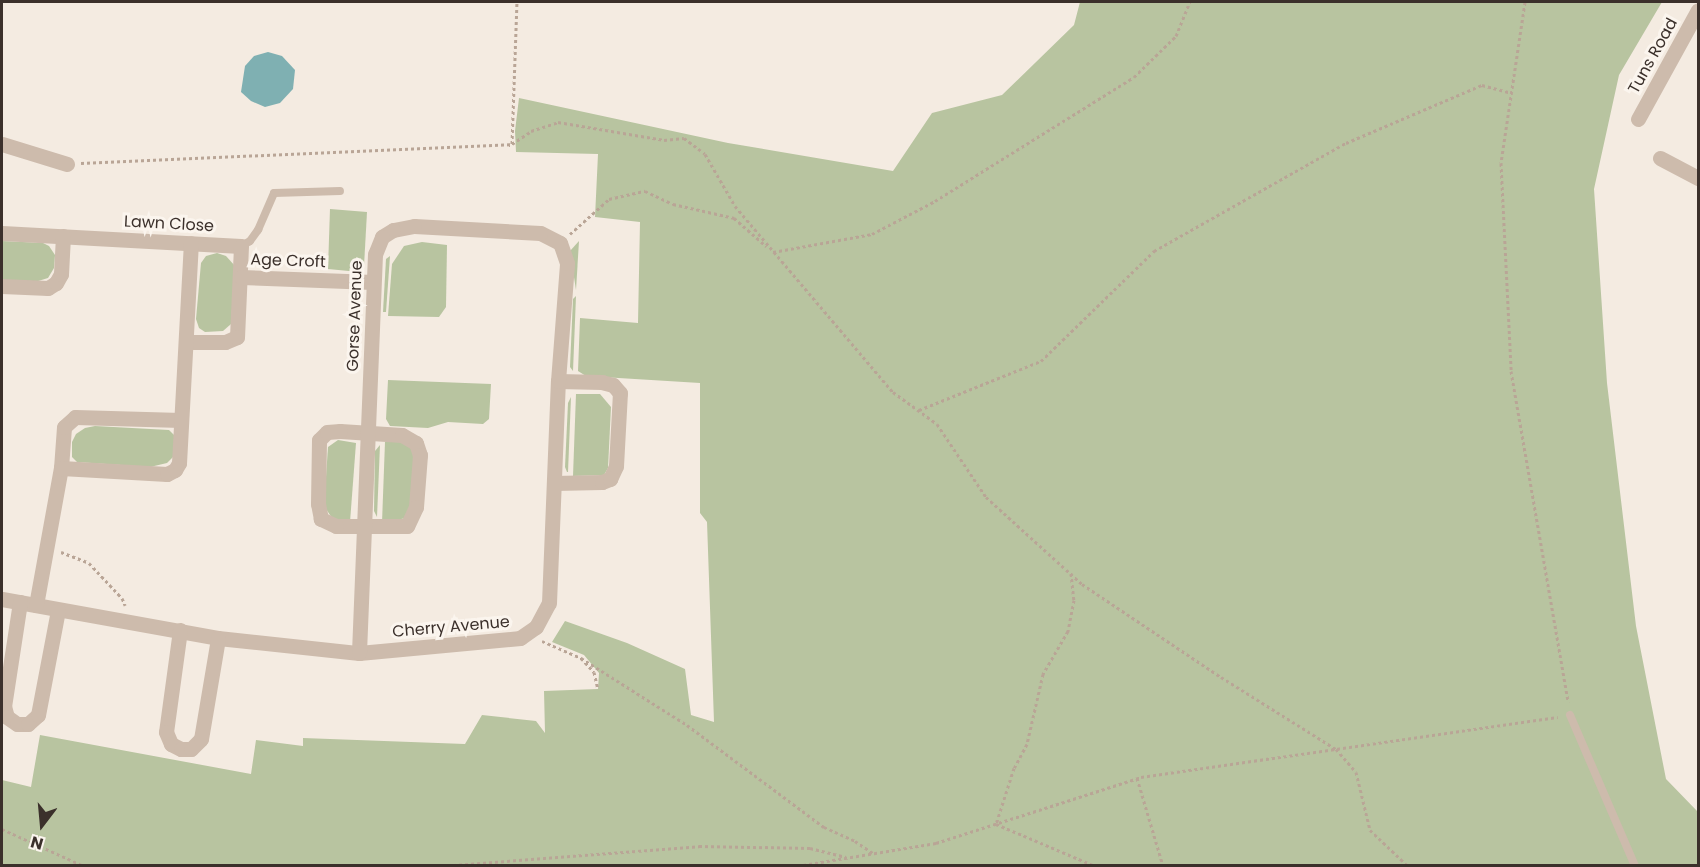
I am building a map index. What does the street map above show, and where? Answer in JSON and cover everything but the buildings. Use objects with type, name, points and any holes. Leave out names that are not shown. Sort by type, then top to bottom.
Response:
[{"type":"street","name":"Tuns Road","points":[[1638,119],[1698,10]]},
{"type":"street","points":[[2,144],[67,164]]},
{"type":"street","points":[[1660,158],[1698,178]]},
{"type":"street","name":"Gorse Avenue","points":[[359,653],[375,254],[382,237],[393,230],[414,226],[540,233],[560,243]]},
{"type":"street","name":"Lawn Close","points":[[2,233],[241,246]]},
{"type":"street","points":[[2,286],[52,286],[61,274],[63,236]]},
{"type":"street","points":[[61,468],[167,474],[175,470],[179,463],[188,342],[192,243]]},
{"type":"street","name":"Cherry Avenue","points":[[2,599],[218,638],[359,653],[520,638],[536,627],[549,603],[558,381],[567,262],[560,243]]},
{"type":"street","points":[[241,246],[241,277]]},
{"type":"street","name":"Age Croft","points":[[188,342],[225,342],[237,337],[241,277],[374,282]]},
{"type":"street","points":[[554,483],[602,482],[610,478],[616,466],[620,393],[613,385],[558,381]]},
{"type":"street","points":[[58,609],[38,714],[28,724],[17,724],[7,717],[4,706],[28,604],[46,549],[61,468],[64,427],[75,417],[181,420]]},
{"type":"street","points":[[327,432],[369,432],[407,436],[416,443],[420,455],[416,507],[407,526],[336,526],[321,519],[318,446],[327,432]]},
{"type":"street","points":[[180,630],[166,732],[171,744],[181,749],[191,749],[201,739],[218,638]]},
{"type":"lane","points":[[241,246],[250,241],[258,230],[274,193],[340,191]]},
{"type":"lane","points":[[1570,715],[1635,866]]},
{"type":"path","points":[[512,144],[517,2]]},
{"type":"path","points":[[773,252],[872,234],[934,201],[1134,77],[1176,36],[1190,2]]},
{"type":"path","points":[[797,866],[936,843],[1137,778],[1570,715],[1511,371],[1501,163],[1525,2]]},
{"type":"path","points":[[919,410],[1041,361],[1154,251],[1346,143],[1482,85],[1511,93]]},
{"type":"path","points":[[67,164],[512,144],[531,131],[558,122],[664,140],[684,138],[705,154],[735,206],[893,392],[937,423],[986,496],[1071,573],[1221,677],[1336,749],[1356,772],[1370,830],[1408,866]]},
{"type":"path","points":[[560,243],[609,199],[645,191],[673,204],[734,218],[773,252]]},
{"type":"path","points":[[46,549],[89,562],[122,598],[126,606]]},
{"type":"path","points":[[996,824],[1014,768],[1027,744],[1043,674],[1068,632],[1074,600],[1071,573]]},
{"type":"path","points":[[527,633],[581,658],[687,725],[824,827],[855,841],[873,853]]},
{"type":"path","points":[[581,658],[594,672],[598,689]]},
{"type":"path","points":[[1137,778],[1163,866]]},
{"type":"path","points":[[996,824],[1095,866]]},
{"type":"path","points":[[2,829],[84,866]]},
{"type":"path","points":[[441,866],[699,846],[810,848],[848,857]]},
{"type":"path","points":[[276,866],[294,866]]},
{"type":"green space","points":[[1080,2],[1662,2],[1619,75],[1594,189],[1607,383],[1636,626],[1666,779],[1698,812],[1698,865],[2,866],[2,780],[31,787],[40,735],[251,774],[256,740],[303,746],[303,738],[465,744],[482,715],[536,721],[545,733],[544,691],[598,689],[599,673],[584,655],[552,642],[565,621],[627,643],[685,669],[691,715],[714,722],[707,522],[700,513],[700,383],[586,376],[578,371],[580,318],[638,323],[640,222],[595,217],[598,154],[516,152],[515,131],[519,98],[728,143],[893,171],[932,113],[1002,95],[1074,25]]},
{"type":"green space","points":[[330,209],[367,212],[364,266],[359,272],[328,269]]},
{"type":"green space","points":[[2,241],[43,243],[49,246],[55,255],[54,268],[48,278],[35,282],[2,280]]},
{"type":"green space","points":[[579,241],[576,290],[570,251]]},
{"type":"green space","points":[[422,242],[447,245],[446,307],[439,317],[388,316],[392,264],[404,246]]},
{"type":"green space","points":[[217,253],[226,256],[235,266],[231,324],[223,331],[205,332],[199,328],[196,319],[201,263],[206,256]]},
{"type":"green space","points":[[390,256],[386,312],[383,312],[386,259]]},
{"type":"green space","points":[[576,296],[573,371],[570,367],[573,299]]},
{"type":"green space","points":[[388,380],[491,384],[489,419],[483,424],[448,422],[428,428],[390,426],[386,419]]},
{"type":"green space","points":[[576,394],[600,394],[611,407],[608,468],[604,475],[573,476]]},
{"type":"green space","points":[[571,397],[567,472],[565,467],[568,403]]},
{"type":"green space","points":[[95,426],[169,430],[175,436],[173,457],[167,463],[150,467],[77,462],[72,457],[72,442],[76,434],[85,428]]},
{"type":"green space","points":[[338,440],[356,443],[350,522],[332,518],[324,506],[328,447]]},
{"type":"green space","points":[[396,440],[409,445],[414,452],[412,508],[406,518],[382,523],[385,442]]},
{"type":"green space","points":[[380,445],[377,517],[374,511],[375,451]]},
{"type":"water","points":[[268,52],[282,56],[295,70],[293,89],[280,103],[265,107],[251,101],[241,92],[245,66],[254,56]]}]
